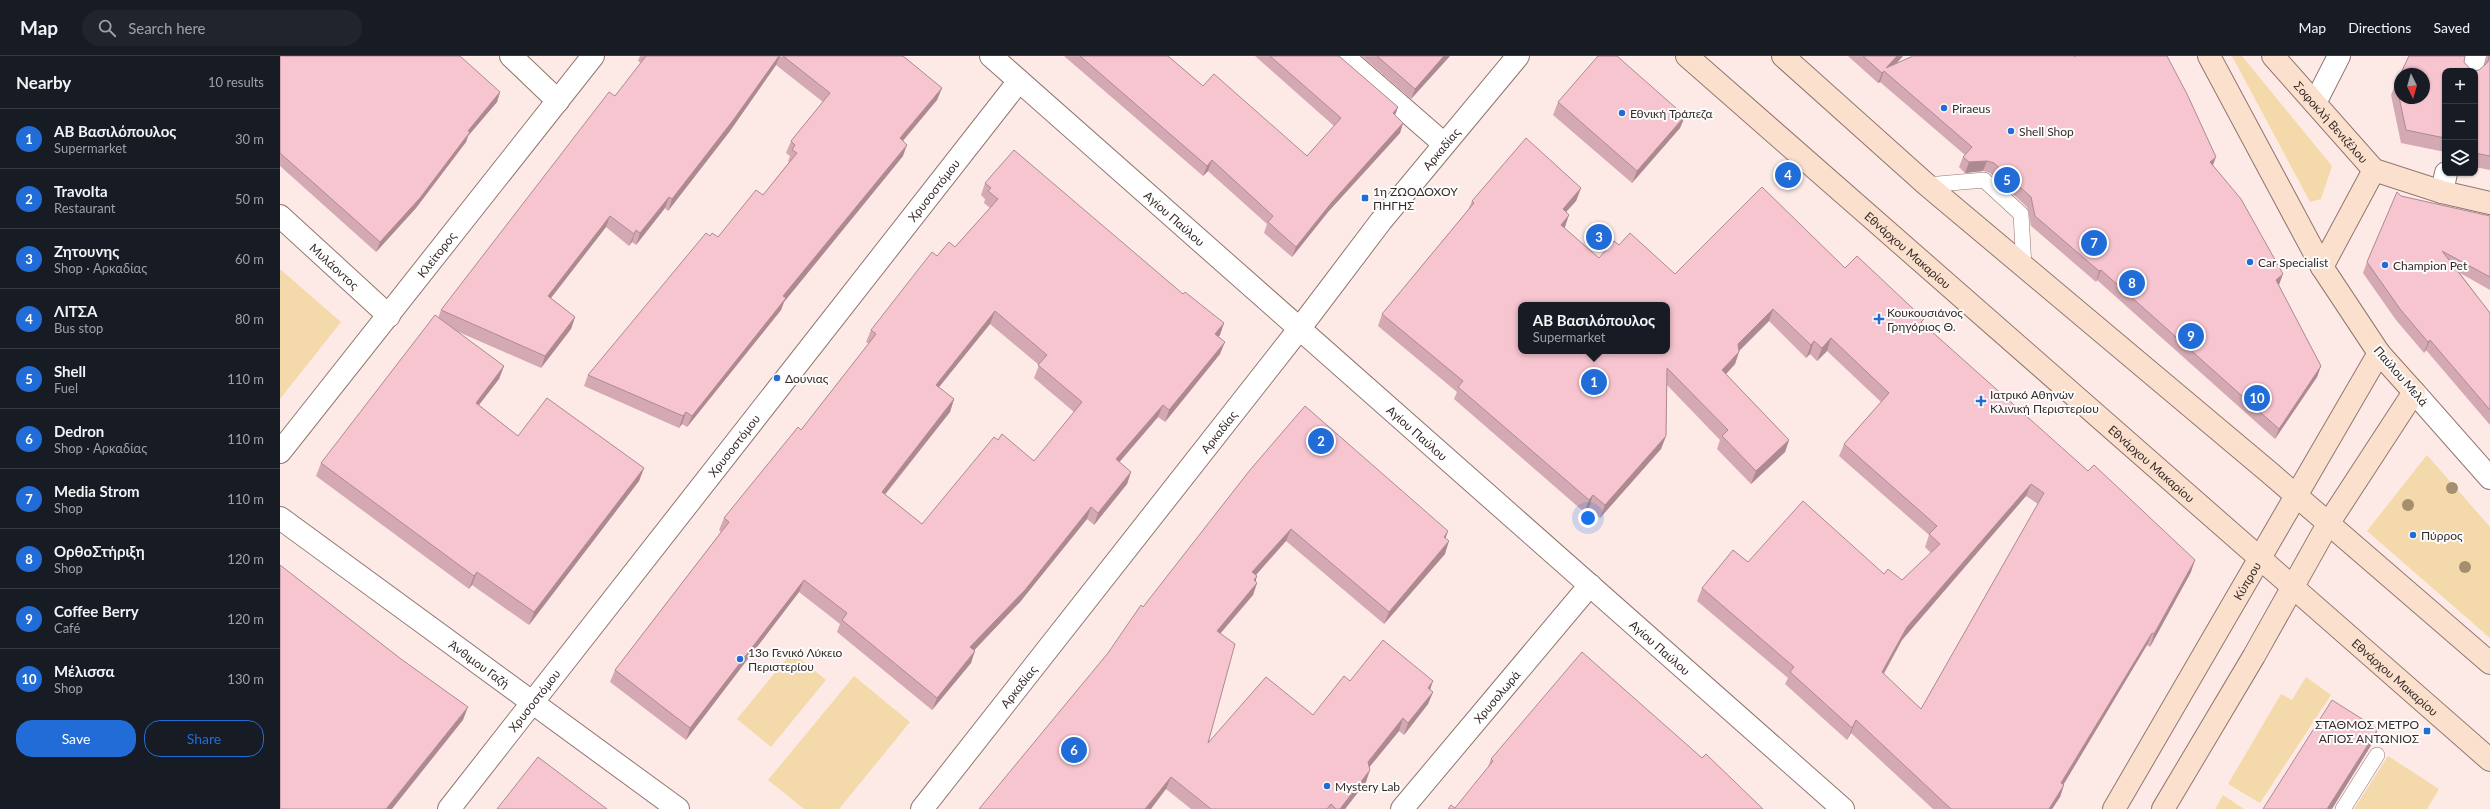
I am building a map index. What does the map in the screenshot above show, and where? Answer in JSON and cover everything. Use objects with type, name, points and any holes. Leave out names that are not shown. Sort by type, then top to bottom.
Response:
[{"type":"main road","name":"Εθνάρχου Μακαρίου","points":[[1687,56],[2490,760]]},
{"type":"main road","points":[[1783,56],[1927,185],[2295,495],[2490,663]]},
{"type":"main road","name":"Παύλου Μελά","points":[[2209,56],[2322,267],[2379,353],[2414,392]]},
{"type":"main road","name":"Σοφοκλή Βενιζέλου","points":[[2273,56],[2374,170],[2444,182],[2490,203]]},
{"type":"main road","points":[[2322,267],[2374,170]]},
{"type":"main road","name":"Κύπρου","points":[[2114,809],[2258,557],[2379,353]]},
{"type":"main road","points":[[2163,809],[2254,656],[2328,524],[2414,392]]},
{"type":"street","points":[[511,56],[558,101]]},
{"type":"street","name":"Κλείτορος","points":[[280,452],[593,56]]},
{"type":"street","name":"Αγίου Παύλου","points":[[991,56],[1843,809]]},
{"type":"street","points":[[1343,56],[1444,144]]},
{"type":"street","name":"Αρκαδίας","points":[[922,809],[1300,328],[1381,221],[1518,56]]},
{"type":"street","points":[[2315,103],[2339,56]]},
{"type":"street","points":[[2472,68],[2475,56]]},
{"type":"street","name":"Χρυσοστόμου","points":[[449,809],[1019,81]]},
{"type":"street","name":"Μυλάοντος","points":[[280,216],[389,316]]},
{"type":"street","name":"Παύλου Μελά","points":[[2414,392],[2490,478]]},
{"type":"street","name":"Άνθιμου Γαζή","points":[[280,518],[678,809]]},
{"type":"street","name":"Χρυσολωρά","points":[[1402,809],[1590,584]]},
{"type":"lane","points":[[1927,185],[1984,180],[2021,214],[2024,267]]},
{"type":"lane","points":[[2343,809],[2377,755]]},
{"type":"shaded area","points":[[2232,56],[2242,56],[2332,166],[2321,199],[2310,202]]},
{"type":"shaded area","points":[[280,269],[341,322],[280,399]]},
{"type":"shaded area","points":[[2427,455],[2490,527],[2490,638],[2367,531]]},
{"type":"shaded area","points":[[792,652],[826,680],[771,747],[737,719]]},
{"type":"shaded area","points":[[854,676],[910,722],[839,809],[804,809],[768,780]]},
{"type":"shaded area","points":[[2306,677],[2331,695],[2260,803],[2228,784],[2281,694],[2292,700]]},
{"type":"shaded area","points":[[2388,756],[2439,789],[2427,809],[2354,809]]},
{"type":"shaded area","points":[[2223,795],[2244,809],[2215,809]]},
{"type":"building","points":[[280,56],[460,56],[500,92],[468,131],[470,132],[420,198],[380,242],[280,153]]},
{"type":"building","points":[[646,56],[779,56],[734,119],[672,199],[669,197],[640,233],[636,230],[634,234],[610,216],[548,296],[575,317],[545,356],[441,310],[609,92],[615,96]]},
{"type":"building","points":[[783,56],[903,56],[942,88],[900,138],[907,145],[783,296],[786,298],[692,416],[686,412],[683,416],[588,375],[706,233],[710,236],[712,233],[718,237],[756,190],[763,195],[797,153],[792,150],[795,145],[791,141],[830,93]]},
{"type":"building","points":[[1080,56],[1168,56],[1203,86],[1214,74],[1307,156],[1341,118],[1270,56],[1339,56],[1398,107],[1393,113],[1403,123],[1332,202],[1296,247],[1268,222],[1273,216],[1212,160],[1207,166]]},
{"type":"building","points":[[1377,56],[1444,56],[1415,89]]},
{"type":"building","points":[[1598,56],[1617,56],[1685,116],[1637,171],[1558,102]]},
{"type":"building","points":[[1863,56],[1897,56],[1886,68],[1913,56],[2167,56],[2187,94],[2216,157],[2210,162],[2241,199],[2283,274],[2276,280],[2321,366],[2279,429],[2101,270],[2099,271],[2035,216],[2031,197],[1994,163],[1987,161],[1969,162],[1963,157],[1972,147],[1884,71],[1882,73]]},
{"type":"building","points":[[2409,56],[2465,56],[2464,62],[2469,68],[2442,68],[2442,137],[2406,130],[2400,104],[2430,104],[2430,68],[2403,68]]},
{"type":"building","points":[[2489,56],[2490,56],[2490,156],[2478,154],[2478,70],[2488,62]]},
{"type":"building","points":[[1526,138],[1581,188],[1563,209],[1569,215],[1561,225],[1599,258],[1614,241],[1619,245],[1630,233],[1675,274],[1762,187],[1845,268],[1857,256],[1924,319],[1921,322],[2088,471],[2094,465],[2195,560],[2154,634],[2152,633],[2061,783],[2064,785],[2049,809],[1951,809],[1856,720],[1852,728],[1790,672],[1794,667],[1702,588],[1733,550],[1748,562],[1803,501],[1884,574],[1888,569],[1902,580],[1940,544],[1929,534],[1937,526],[1844,444],[1889,393],[1831,338],[1822,348],[1814,341],[1811,345],[1773,309],[1738,344],[1739,352],[1722,370],[1789,440],[1756,471],[1722,436],[1728,430],[1667,368],[1666,436],[1605,505],[1593,495],[1589,500],[1458,387],[1463,381],[1382,314],[1474,203],[1472,201]],"holes":[[[2031,484],[2044,493],[1921,709],[1882,672],[1907,627]]]},
{"type":"building","points":[[1014,150],[1183,294],[1185,292],[1224,323],[1215,334],[1225,342],[1169,410],[1163,405],[1116,459],[1131,472],[1098,513],[1091,507],[1025,590],[970,647],[975,651],[937,698],[842,620],[847,613],[804,580],[690,728],[615,670],[729,522],[724,518],[798,427],[801,430],[837,384],[876,334],[871,330],[932,252],[937,256],[949,242],[955,247],[998,199],[988,191],[991,188],[985,183]],"holes":[[[995,311],[1047,355],[1038,365],[1082,402],[1034,461],[1002,434],[998,440],[994,437],[922,524],[882,492],[954,399],[936,385]]]},
{"type":"building","points":[[2397,192],[2401,196],[2490,216],[2490,277],[2442,251],[2490,313],[2490,410],[2430,340],[2428,342],[2400,309],[2367,262]]},
{"type":"building","points":[[435,315],[504,366],[476,403],[518,436],[547,398],[644,468],[534,612],[477,572],[474,576],[321,463]]},
{"type":"building","points":[[1305,406],[1448,531],[1444,537],[1449,541],[1389,612],[1291,529],[1252,572],[1257,576],[1254,580],[1257,583],[1217,631],[1235,644],[1208,743],[1266,677],[1313,715],[1344,676],[1350,681],[1383,640],[1433,681],[1428,688],[1433,692],[1408,723],[1403,718],[1368,762],[1370,770],[1340,809],[1336,809],[1331,804],[1327,809],[1211,809],[1171,777],[1145,809],[979,809],[1108,653],[1141,605],[1143,607],[1250,470]]},
{"type":"building","points":[[280,565],[401,659],[468,707],[386,809],[280,809]]},
{"type":"building","points":[[1582,652],[1702,758],[1706,754],[1763,809],[1448,809],[1451,805],[1455,808],[1493,761],[1491,759]]},
{"type":"building","points":[[2332,700],[2378,729],[2327,809],[2263,809]]},
{"type":"building","points":[[538,757],[607,809],[497,809]]},
{"type":"place","name":"Piraeus","points":[[1944,108]]},
{"type":"place","name":"Εθνική Τράπεζα","points":[[1622,113]]},
{"type":"place","name":"Shell Shop","points":[[2011,131]]},
{"type":"place","name":"ΛΙΤΣΑ","points":[[1788,175]]},
{"type":"place","name":"Shell","points":[[2007,180]]},
{"type":"place","name":"1η ΖΩΟΔΟΧΟΥ ΠΗΓΗΣ","points":[[1365,198]]},
{"type":"place","name":"Ζητουνης","points":[[1599,237]]},
{"type":"place","name":"Media Strom","points":[[2094,243]]},
{"type":"place","name":"Car Specialist","points":[[2250,262]]},
{"type":"place","name":"Champion Pet","points":[[2385,265]]},
{"type":"place","name":"ΟρθοΣτήριξη","points":[[2132,283]]},
{"type":"place","name":"Κουκουσιάνος Γρηγόριος Θ.","points":[[1879,319]]},
{"type":"place","name":"Coffee Berry","points":[[2191,336]]},
{"type":"place","name":"Δουνιας","points":[[777,378]]},
{"type":"place","name":"ΑΒ Βασιλόπουλος","points":[[1594,382]]},
{"type":"place","name":"Μέλισσα","points":[[2257,398]]},
{"type":"place","name":"Ιατρικό Αθηνών Κλινική Περιστερίου","points":[[1981,401]]},
{"type":"place","name":"Travolta","points":[[1321,441]]},
{"type":"place","name":"Πύρρος","points":[[2413,535]]},
{"type":"place","name":"13ο Γενικό Λύκειο Περιστερίου","points":[[740,659]]},
{"type":"place","name":"ΣΤΑΘΜΟΣ ΜΕΤΡΟ ΑΓΙΟΣ ΑΝΤΏΝΙΟΣ","points":[[2427,731]]},
{"type":"place","name":"Dedron","points":[[1074,750]]},
{"type":"place","name":"Mystery Lab","points":[[1327,786]]}]
